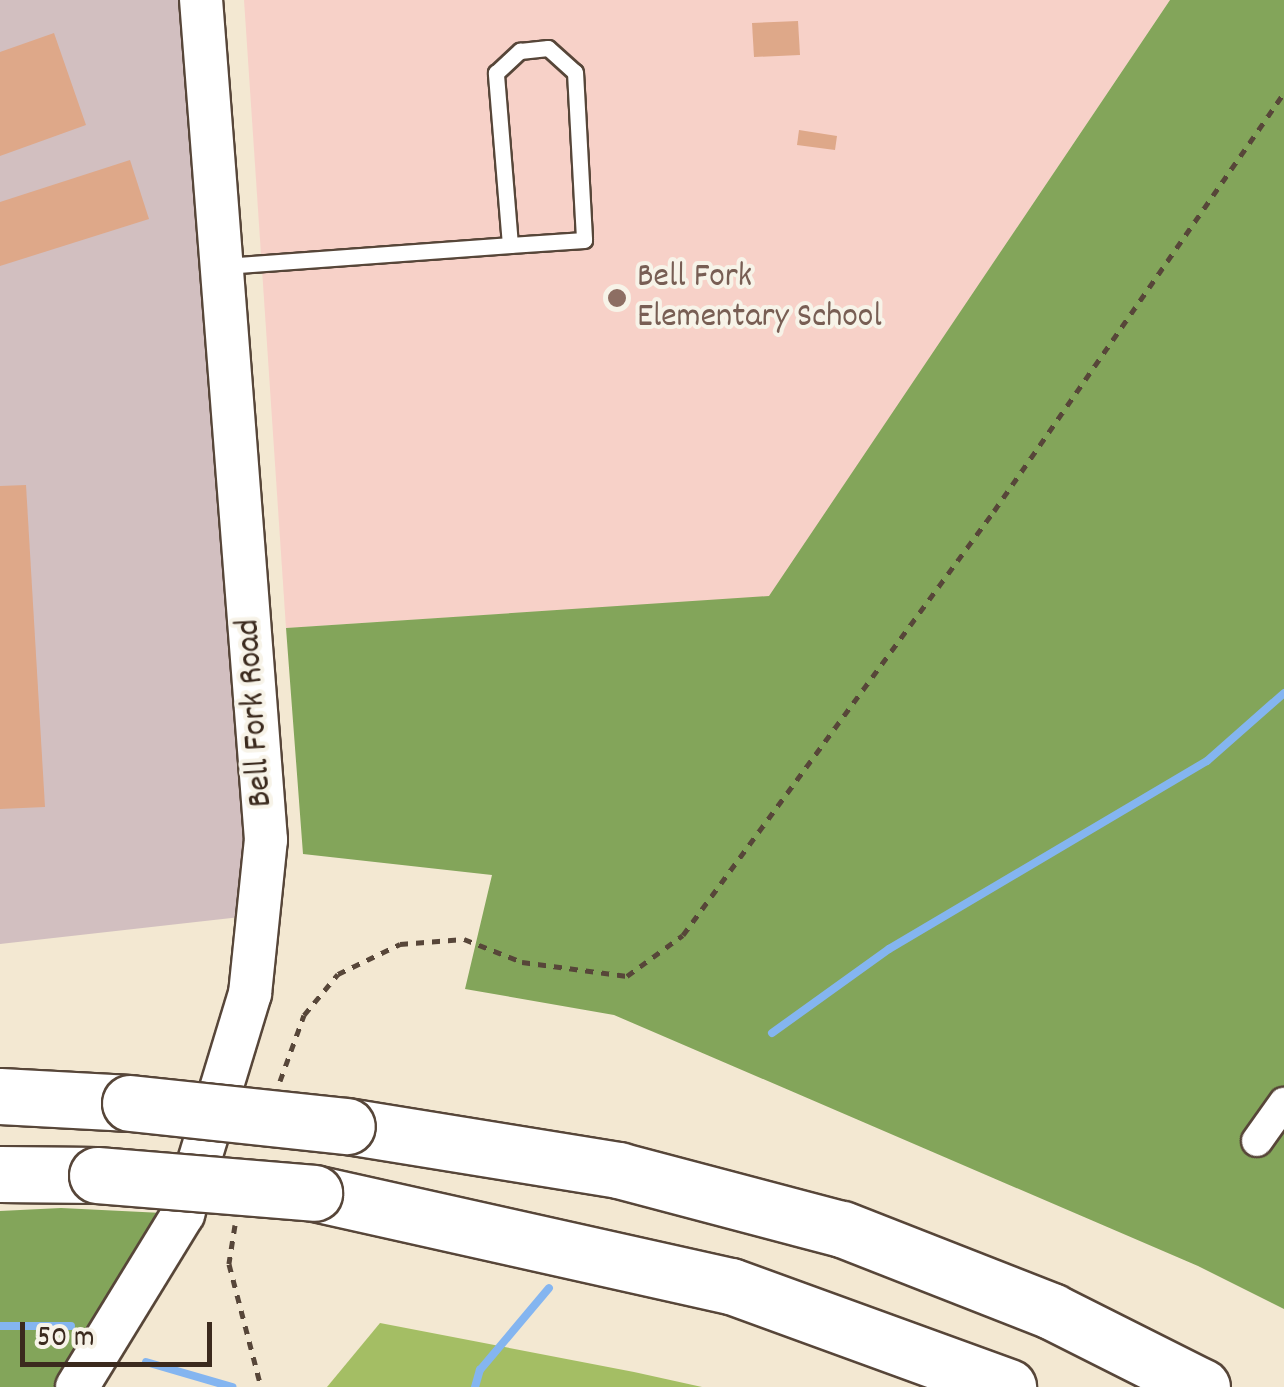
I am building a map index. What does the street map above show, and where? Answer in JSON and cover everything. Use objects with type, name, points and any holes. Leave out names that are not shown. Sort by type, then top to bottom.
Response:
[{"type":"highway","points":[[0,1096],[130,1103],[348,1126],[618,1170],[842,1229],[1051,1311],[1202,1387]]},
{"type":"highway","points":[[0,1174],[97,1175],[314,1194],[731,1286],[1008,1387]]},
{"type":"main road","name":"Bell Fork Road","points":[[77,1387],[183,1214],[250,994],[266,840],[201,0]]},
{"type":"street","points":[[1257,1141],[1284,1103]]},
{"type":"lane","points":[[222,266],[510,246],[584,240],[576,72],[548,48],[520,52],[496,72],[510,246]]},
{"type":"path","points":[[278,1086],[304,1015],[338,974],[400,944],[464,939],[522,962],[627,976],[683,935],[994,511],[1284,92]]},
{"type":"path","points":[[236,1218],[230,1264],[261,1387]]},
{"type":"shaded area","points":[[0,0],[201,0],[258,915],[0,944]]},
{"type":"shaded area","name":"Bell Fork Elementary School","points":[[244,0],[1170,0],[769,597],[286,628]]},
{"type":"green space","points":[[1170,0],[1284,0],[1284,1309],[1198,1266],[614,1015],[465,989],[492,875],[303,854],[286,628],[769,596]]},
{"type":"green space","points":[[61,1208],[183,1214],[77,1387],[0,1387],[0,1211]]},
{"type":"green space","points":[[380,1323],[634,1372],[702,1387],[327,1387]]},
{"type":"building","points":[[798,21],[800,55],[754,57],[752,23]]},
{"type":"building","points":[[54,33],[86,125],[0,156],[0,52]]},
{"type":"building","points":[[799,130],[837,136],[835,150],[797,145]]},
{"type":"building","points":[[130,160],[149,219],[0,266],[0,202]]},
{"type":"building","points":[[26,485],[45,807],[0,809],[0,486]]},
{"type":"waterway","points":[[772,1033],[889,949],[1207,761],[1284,693]]},
{"type":"waterway","points":[[475,1387],[480,1370],[549,1288]]},
{"type":"waterway","points":[[0,1326],[71,1326]]},
{"type":"waterway","points":[[146,1362],[232,1387]]},
{"type":"place","name":"Bell Fork Elementary School","points":[[617,298]]}]
